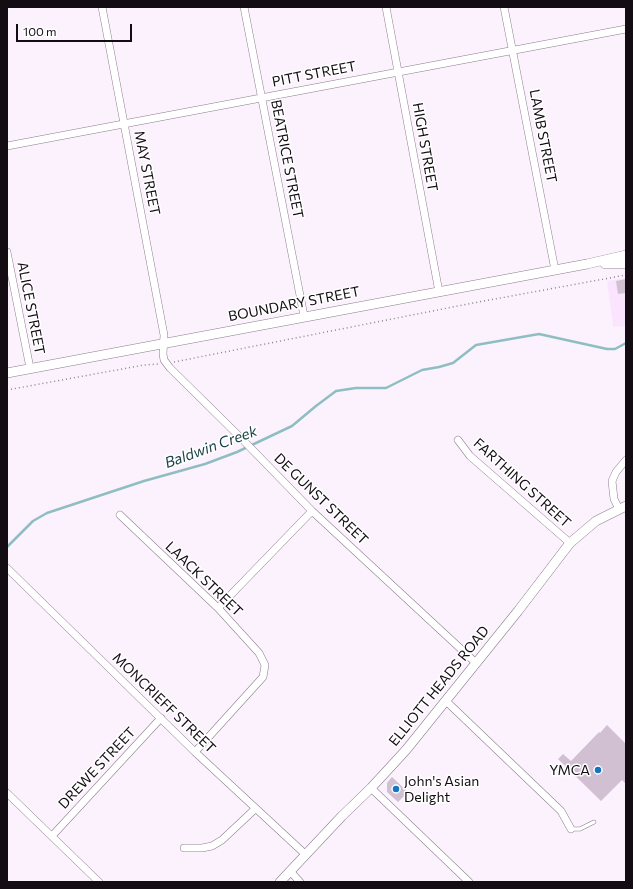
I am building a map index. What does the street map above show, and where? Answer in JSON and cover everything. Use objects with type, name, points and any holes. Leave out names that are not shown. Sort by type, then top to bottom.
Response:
[{"type":"street","name":"MAY STREET","points":[[102,7],[164,335],[163,344]]},
{"type":"street","name":"BEATRICE STREET","points":[[244,7],[304,316]]},
{"type":"street","name":"HIGH STREET","points":[[386,7],[439,292]]},
{"type":"street","name":"LAMB STREET","points":[[504,7],[556,270]]},
{"type":"street","name":"PITT STREET","points":[[7,146],[626,29]]},
{"type":"street","name":"ALICE STREET","points":[[7,252],[30,368]]},
{"type":"street","name":"BOUNDARY STREET","points":[[7,373],[304,316],[556,270],[626,255]]},
{"type":"street","name":"BOUNDARY STREET","points":[[587,264],[626,264]]},
{"type":"street","name":"DE GUNST STREET","points":[[163,344],[164,360],[170,368],[312,511],[476,663]]},
{"type":"street","name":"FARTHING STREET","points":[[458,440],[470,456],[570,543]]},
{"type":"street","name":"ELLIOTT HEADS ROAD","points":[[280,882],[305,854],[371,788],[406,750],[518,611],[570,543],[596,521],[622,508],[614,500],[612,481],[616,472],[626,460]]},
{"type":"street","points":[[218,608],[312,511]]},
{"type":"street","name":"LAACK STREET","points":[[120,515],[218,608],[260,653],[265,665],[263,677],[195,752]]},
{"type":"street","name":"MONCRIEFF STREET","points":[[7,568],[195,752],[305,854]]},
{"type":"street","points":[[446,701],[561,812],[571,829]]},
{"type":"street","name":"DREWE STREET","points":[[52,836],[161,718]]},
{"type":"street","points":[[371,788],[470,882]]},
{"type":"street","points":[[7,793],[99,882]]},
{"type":"street","points":[[184,848],[202,848],[212,846],[222,840],[255,809]]},
{"type":"street","points":[[290,871],[300,882]]},
{"type":"lane","points":[[571,829],[580,829],[594,822]]},
{"type":"path","points":[[174,362],[473,303],[626,275]]},
{"type":"path","points":[[7,390],[144,365],[166,363]]},
{"type":"shaded area","points":[[626,278],[626,326],[613,327],[607,281]]},
{"type":"building","points":[[626,279],[626,293],[618,294],[616,281]]},
{"type":"building","name":"YMCA","points":[[607,725],[626,744],[626,784],[622,780],[601,801],[558,759],[563,754],[571,761]]},
{"type":"building","name":"John's Asian Delight","points":[[392,777],[408,792],[398,802],[387,792],[387,783]]},
{"type":"waterway","name":"Baldwin Creek","points":[[7,547],[33,521],[47,513],[144,481],[205,464],[237,452],[292,426],[336,391],[356,388],[386,388],[422,370],[453,363],[476,345],[539,334],[607,349],[615,349],[626,343]]},
{"type":"place","name":"YMCA","points":[[598,770]]},
{"type":"place","name":"John's Asian Delight","points":[[396,789]]}]
